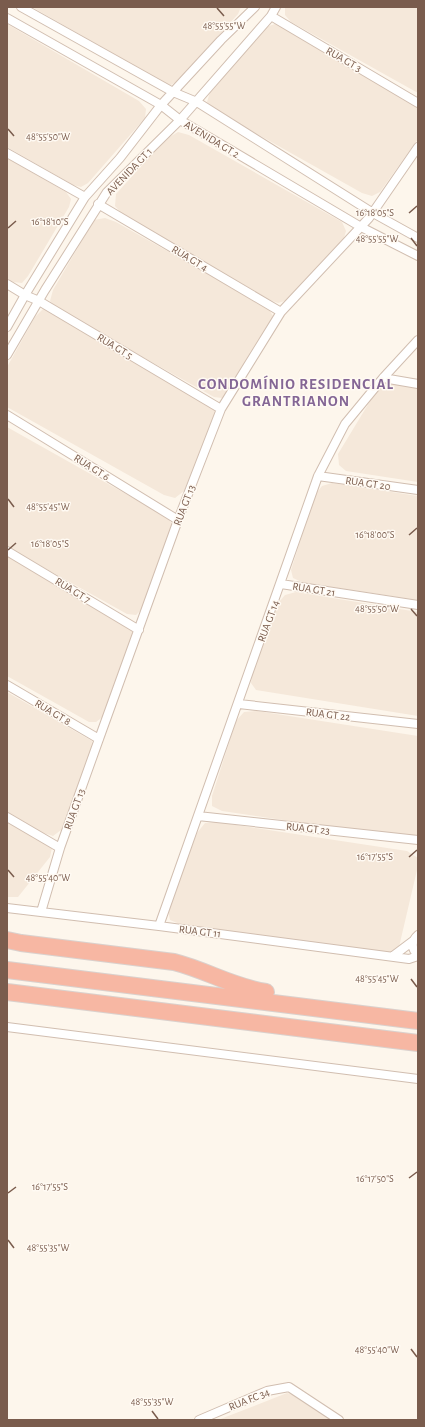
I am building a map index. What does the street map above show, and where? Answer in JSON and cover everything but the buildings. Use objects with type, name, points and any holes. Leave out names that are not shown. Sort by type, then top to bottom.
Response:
[{"type":"highway","points":[[7,940],[174,962],[195,968],[234,985],[274,995],[296,1006]]},
{"type":"highway","points":[[7,970],[418,1021]]},
{"type":"highway","points":[[7,992],[418,1043]]},
{"type":"street","name":"AVENIDA GT 2","points":[[21,7],[173,92],[197,102],[373,213],[418,238]]},
{"type":"street","name":"AVENIDA GT 1","points":[[7,327],[85,197],[120,158],[161,105],[221,40],[254,7]]},
{"type":"street","name":"AVENIDA GT 1","points":[[7,355],[39,300],[98,204],[107,192],[197,102],[271,16],[276,7]]},
{"type":"street","name":"RUA GT 3","points":[[271,16],[418,103]]},
{"type":"street","name":"AVENIDA GT 2","points":[[7,18],[161,105],[180,120],[361,227],[418,256]]},
{"type":"street","name":"RUA GT 13","points":[[41,912],[60,848],[99,739],[178,520],[221,409],[281,312],[373,213],[418,147]]},
{"type":"street","points":[[7,153],[85,197]]},
{"type":"street","name":"RUA GT 4","points":[[98,204],[281,312]]},
{"type":"street","name":"RUA GT 5","points":[[7,284],[25,295],[39,300],[221,409]]},
{"type":"street","name":"RUA GT 14","points":[[159,926],[239,704],[318,476],[345,424],[383,378],[418,340]]},
{"type":"street","points":[[383,378],[418,384]]},
{"type":"street","name":"RUA GT 6","points":[[7,415],[178,520]]},
{"type":"street","name":"RUA GT 20","points":[[318,476],[418,490]]},
{"type":"street","name":"RUA GT 7","points":[[7,551],[139,630]]},
{"type":"street","name":"RUA GT 21","points":[[281,584],[418,605]]},
{"type":"street","name":"RUA GT 8","points":[[7,685],[99,739]]},
{"type":"street","name":"RUA GT 22","points":[[239,704],[418,724]]},
{"type":"street","name":"RUA GT 23","points":[[198,816],[418,840]]},
{"type":"street","points":[[7,817],[60,848]]},
{"type":"street","name":"RUA GT 11","points":[[7,908],[159,926],[409,959],[418,956]]},
{"type":"street","points":[[394,956],[416,938]]},
{"type":"street","points":[[416,938],[413,950],[418,956]]},
{"type":"street","points":[[7,1027],[418,1079]]},
{"type":"street","name":"RUA FC 34","points":[[199,1420],[267,1391],[289,1387],[340,1420]]},
{"type":"shaded area","points":[[32,7],[241,7],[238,14],[178,81],[169,86]]},
{"type":"shaded area","points":[[285,7],[418,7],[418,93],[291,22],[285,15]]},
{"type":"shaded area","points":[[7,24],[139,101],[146,109],[145,118],[88,183],[81,187],[73,185],[7,147]]},
{"type":"shaded area","points":[[275,24],[284,26],[418,103],[418,139],[380,192],[372,196],[362,193],[211,108],[207,102],[210,92],[266,27]]},
{"type":"shaded area","points":[[178,132],[189,135],[342,222],[346,231],[343,241],[288,300],[278,303],[270,300],[123,215],[115,206],[116,194],[166,139]]},
{"type":"shaded area","points":[[7,158],[66,192],[71,199],[69,207],[28,276],[22,283],[13,282],[7,278]]},
{"type":"shaded area","points":[[105,218],[116,222],[268,308],[273,316],[271,324],[228,394],[222,398],[214,397],[57,309],[50,301],[53,290],[94,220]]},
{"type":"shaded area","points":[[43,309],[51,310],[214,409],[216,416],[184,491],[175,498],[164,495],[7,407],[7,367],[35,317]]},
{"type":"shaded area","points":[[384,381],[418,386],[418,482],[346,471],[339,465],[338,454],[378,388]]},
{"type":"shaded area","points":[[7,427],[167,517],[172,524],[171,534],[142,609],[136,615],[127,614],[7,547]]},
{"type":"shaded area","points":[[332,483],[418,496],[418,600],[304,583],[293,578],[291,570],[315,495],[322,486]]},
{"type":"shaded area","points":[[7,556],[127,624],[132,631],[132,642],[104,716],[96,722],[89,722],[7,676]]},
{"type":"shaded area","points":[[296,592],[418,612],[418,716],[256,690],[251,683],[252,674],[279,602],[285,595]]},
{"type":"shaded area","points":[[7,692],[92,741],[91,753],[61,830],[53,836],[40,832],[7,813]]},
{"type":"shaded area","points":[[257,711],[418,736],[418,838],[412,839],[222,811],[212,806],[212,796],[236,721],[244,712]]},
{"type":"shaded area","points":[[7,820],[45,841],[52,848],[50,857],[18,897],[7,897]]},
{"type":"shaded area","points":[[217,822],[407,851],[418,858],[417,870],[399,947],[392,953],[383,953],[182,925],[170,920],[168,910],[197,833],[205,823]]},
{"type":"shaded area","points":[[287,1393],[297,1395],[336,1420],[218,1420]]},
{"type":"district","name":"CONDOMÍNIO RESIDENCIAL GRANTRIANON","points":[[296,392]]}]
